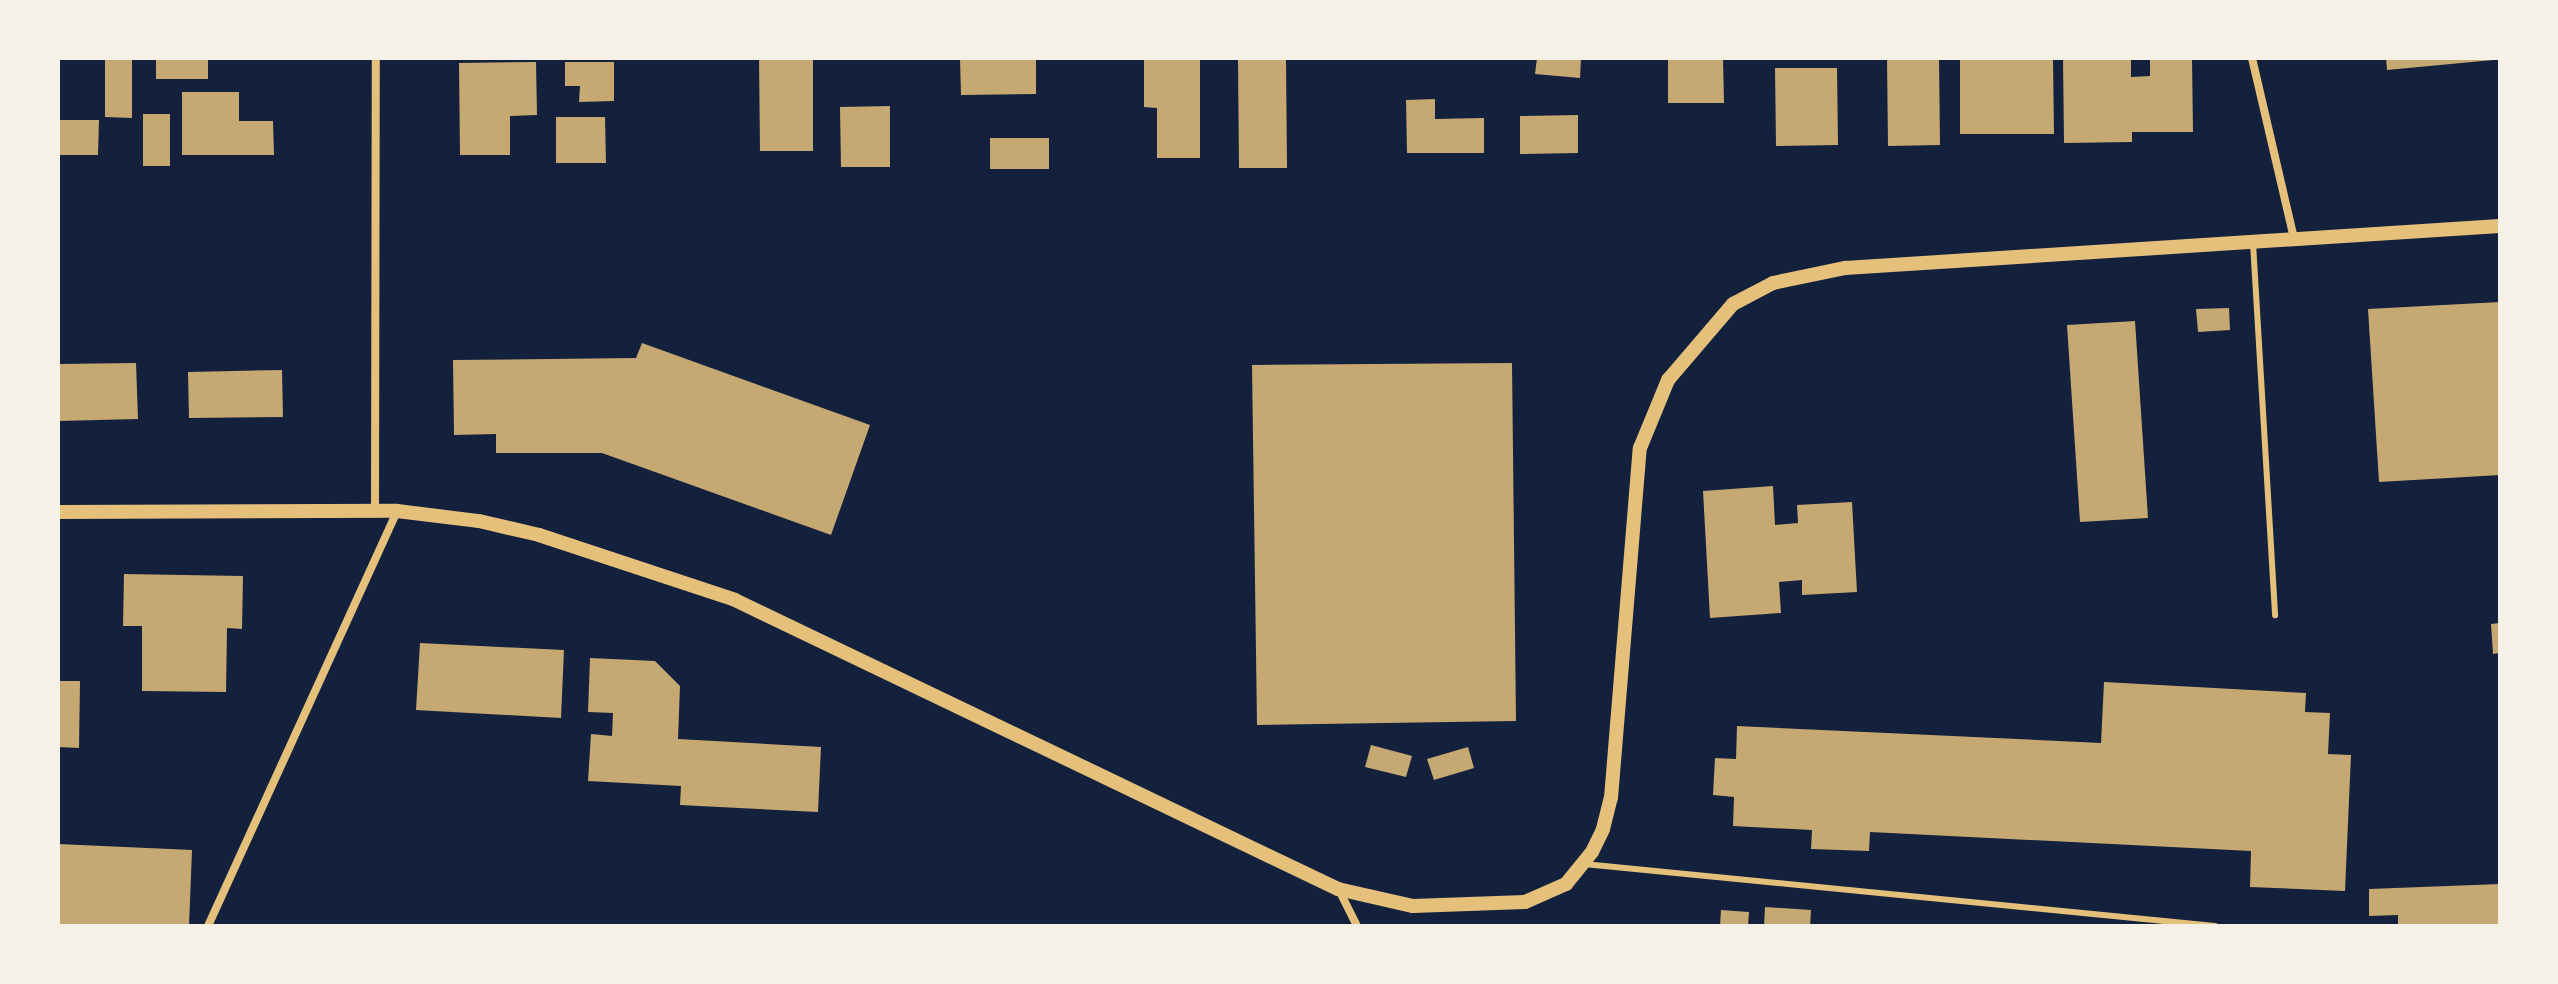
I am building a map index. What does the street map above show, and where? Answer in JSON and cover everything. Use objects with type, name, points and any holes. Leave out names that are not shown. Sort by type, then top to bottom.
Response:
[{"type":"street","points":[[375,511],[376,58]]},
{"type":"street","points":[[2252,58],[2294,239]]},
{"type":"street","points":[[58,512],[397,511],[479,521],[539,535],[735,600],[1338,889],[1413,906],[1501,905],[1542,899],[1566,884],[1584,864],[1611,798],[1640,448],[1660,393],[1709,326],[1733,304],[1773,283],[1845,268],[2500,226]]},
{"type":"street","points":[[208,926],[397,511]]},
{"type":"street","points":[[1338,889],[1357,926]]},
{"type":"lane","points":[[2253,242],[2275,615]]},
{"type":"lane","points":[[1584,864],[2215,926]]},
{"type":"building","points":[[105,58],[132,58],[132,118],[105,117]]},
{"type":"building","points":[[156,58],[208,58],[208,79],[156,79]]},
{"type":"building","points":[[759,58],[813,58],[813,151],[760,151]]},
{"type":"building","points":[[960,58],[1036,58],[1036,94],[961,95]]},
{"type":"building","points":[[1144,58],[1200,58],[1200,158],[1157,158],[1157,108],[1144,107]]},
{"type":"building","points":[[1537,58],[1581,58],[1580,78],[1535,74]]},
{"type":"building","points":[[1668,58],[1723,58],[1724,103],[1668,103]]},
{"type":"building","points":[[1887,58],[1939,58],[1940,145],[1888,146]]},
{"type":"building","points":[[1960,58],[2053,58],[2054,134],[1960,134]]},
{"type":"building","points":[[2063,58],[2131,58],[2131,77],[2150,76],[2150,58],[2192,58],[2193,132],[2132,132],[2132,142],[2064,143]]},
{"type":"building","points":[[2386,58],[2493,58],[2493,60],[2387,70]]},
{"type":"building","points":[[1238,60],[1286,60],[1287,168],[1239,168]]},
{"type":"building","points":[[536,62],[537,115],[510,116],[510,155],[460,155],[459,63]]},
{"type":"building","points":[[565,62],[614,62],[614,101],[579,102],[580,86],[565,86]]},
{"type":"building","points":[[1775,68],[1837,68],[1838,145],[1776,146]]},
{"type":"building","points":[[182,92],[239,92],[239,121],[273,121],[274,155],[182,155]]},
{"type":"building","points":[[1435,99],[1435,119],[1484,118],[1484,153],[1407,153],[1406,100]]},
{"type":"building","points":[[890,106],[890,167],[841,167],[840,107]]},
{"type":"building","points":[[143,114],[170,114],[170,166],[143,166]]},
{"type":"building","points":[[1578,115],[1578,153],[1520,154],[1520,116]]},
{"type":"building","points":[[556,117],[605,117],[606,163],[556,163]]},
{"type":"building","points":[[58,120],[99,120],[98,155],[58,155]]},
{"type":"building","points":[[990,138],[1049,138],[1049,169],[990,169]]},
{"type":"building","points":[[2500,302],[2500,475],[2379,482],[2368,309]]},
{"type":"building","points":[[2229,308],[2230,330],[2198,332],[2196,309]]},
{"type":"building","points":[[2135,321],[2148,518],[2080,522],[2067,325]]},
{"type":"building","points":[[642,343],[870,425],[831,535],[602,453],[496,453],[496,434],[454,435],[453,360],[636,358]]},
{"type":"building","points":[[136,363],[138,419],[58,421],[58,364]]},
{"type":"building","points":[[1512,363],[1516,721],[1257,725],[1252,365]]},
{"type":"building","points":[[282,370],[283,417],[189,418],[188,372]]},
{"type":"building","points":[[1773,486],[1775,525],[1798,523],[1797,505],[1852,502],[1857,592],[1802,595],[1802,580],[1779,582],[1781,613],[1710,618],[1703,491]]},
{"type":"building","points":[[124,574],[243,576],[242,629],[227,628],[226,692],[142,691],[142,626],[123,626]]},
{"type":"building","points":[[2500,623],[2500,653],[2493,654],[2491,624]]},
{"type":"building","points":[[420,643],[564,650],[561,718],[416,710]]},
{"type":"building","points":[[590,658],[655,661],[680,686],[678,739],[821,747],[818,812],[680,805],[681,786],[588,781],[591,734],[612,736],[613,713],[588,712]]},
{"type":"building","points":[[58,681],[80,681],[79,748],[58,747]]},
{"type":"building","points":[[2104,682],[2306,693],[2305,712],[2330,713],[2328,754],[2351,755],[2345,891],[2250,887],[2251,851],[1870,832],[1869,851],[1811,849],[1812,830],[1733,826],[1734,797],[1713,795],[1715,758],[1736,759],[1737,726],[2101,743]]},
{"type":"building","points":[[1371,745],[1412,756],[1406,777],[1365,767]]},
{"type":"building","points":[[1468,747],[1474,768],[1434,780],[1427,759]]},
{"type":"building","points":[[58,844],[192,850],[189,926],[58,926]]},
{"type":"building","points":[[2500,884],[2500,926],[2398,926],[2398,915],[2369,916],[2369,889]]},
{"type":"building","points":[[1765,907],[1811,910],[1810,926],[1764,926]]},
{"type":"building","points":[[1721,910],[1749,912],[1748,926],[1720,926]]}]
